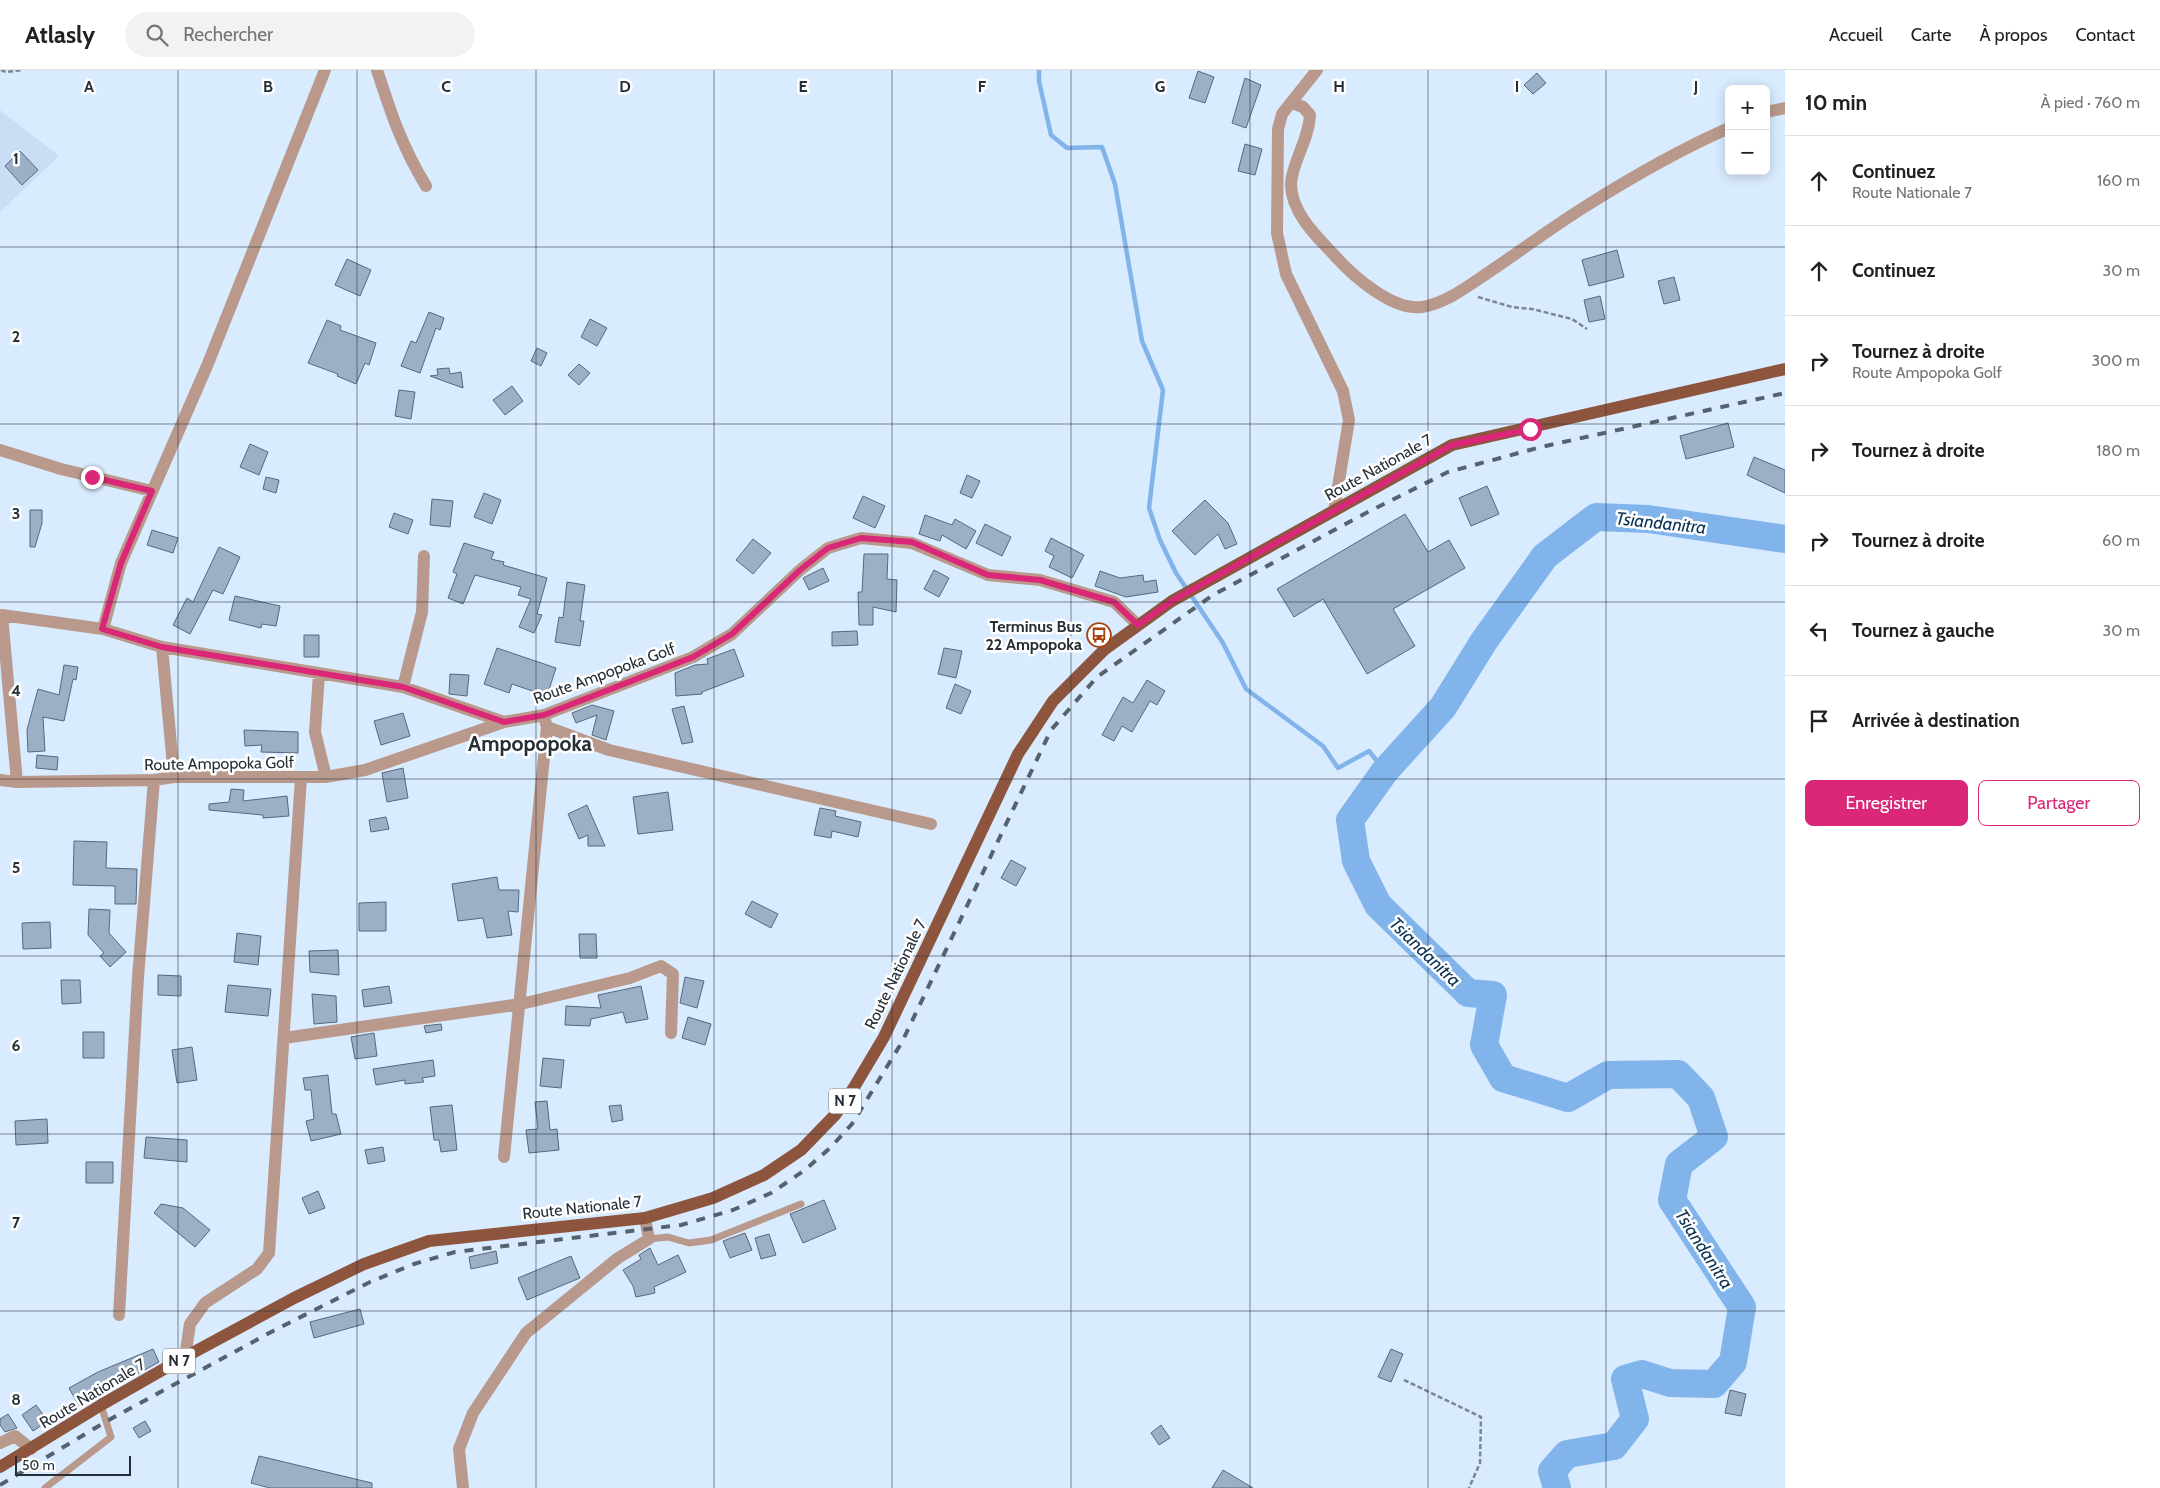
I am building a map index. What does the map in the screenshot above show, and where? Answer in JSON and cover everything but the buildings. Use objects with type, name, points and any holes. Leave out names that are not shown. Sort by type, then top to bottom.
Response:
[{"type":"main road","name":"Route Nationale 7","points":[[0,1467],[101,1405],[294,1298],[355,1268],[429,1240],[645,1218],[713,1198],[764,1175],[801,1150],[835,1115],[853,1089],[884,1037],[1018,754],[1053,702],[1104,650],[1172,601],[1452,445],[1530,429],[1785,369]]},
{"type":"street","points":[[102,629],[121,563],[207,366],[325,70]]},
{"type":"street","points":[[377,70],[408,157],[426,186]]},
{"type":"street","points":[[1316,70],[1282,114],[1278,129],[1277,233],[1286,274],[1342,391],[1349,420],[1334,511]]},
{"type":"street","points":[[1292,103],[1304,107],[1310,115],[1309,128],[1291,184],[1295,202],[1312,232],[1358,278],[1396,304],[1420,307],[1460,291],[1585,206],[1682,149],[1725,130]]},
{"type":"street","points":[[1770,111],[1785,108]]},
{"type":"street","points":[[0,450],[61,469],[152,491]]},
{"type":"street","name":"Route Ampopoka Golf","points":[[0,780],[17,782],[154,780],[174,777],[326,777],[365,770],[504,722],[545,721],[693,657],[732,634],[800,570],[828,548],[861,538],[912,542],[988,575],[1040,580],[1114,602],[1138,625]]},
{"type":"street","points":[[403,687],[422,612],[424,556]]},
{"type":"street","points":[[17,782],[2,615],[102,629],[162,647],[403,687],[504,722]]},
{"type":"street","points":[[162,647],[174,777]]},
{"type":"street","points":[[319,674],[315,732],[326,777]]},
{"type":"street","points":[[504,1157],[521,1004],[545,721],[609,750],[931,824]]},
{"type":"street","points":[[185,1358],[190,1324],[206,1303],[257,1269],[269,1253],[301,778]]},
{"type":"street","points":[[119,1315],[138,976],[154,780]]},
{"type":"street","points":[[284,1038],[521,1004],[630,978],[661,966],[673,974],[671,1033]]},
{"type":"street","points":[[463,1488],[459,1449],[473,1413],[526,1333],[618,1258],[649,1239],[645,1218]]},
{"type":"street","points":[[0,1443],[15,1436],[31,1449]]},
{"type":"lane","points":[[649,1239],[668,1238],[688,1243],[711,1240],[801,1204]]},
{"type":"lane","points":[[45,1488],[111,1437],[101,1405]]},
{"type":"path","points":[[2,70],[6,72],[23,70]]},
{"type":"path","points":[[1460,291],[1512,307],[1532,309],[1572,319],[1587,329]]},
{"type":"path","points":[[1404,1380],[1481,1417],[1480,1463],[1468,1488]]},
{"type":"shaded area","points":[[0,110],[59,156],[0,212]]},
{"type":"waterway","points":[[1039,70],[1039,81],[1051,135],[1067,148],[1102,147],[1115,184],[1142,341],[1163,390],[1149,508],[1160,540],[1176,573],[1223,643],[1246,689],[1323,746],[1338,768],[1369,751],[1385,771]]},
{"type":"waterway","name":"Tsiandanitra","points":[[1557,1488],[1552,1471],[1567,1454],[1614,1446],[1635,1419],[1625,1379],[1642,1374],[1670,1383],[1714,1384],[1733,1362],[1742,1307],[1672,1200],[1679,1164],[1714,1137],[1701,1098],[1678,1074],[1608,1075],[1568,1098],[1503,1078],[1484,1045],[1493,995],[1468,993],[1378,905],[1356,861],[1350,820],[1385,771],[1443,707],[1484,641],[1545,556],[1596,517],[1648,519],[1785,539]]},
{"type":"railway","points":[[0,1485],[107,1421],[273,1331],[370,1282],[414,1264],[455,1252],[681,1225],[733,1210],[771,1193],[805,1170],[831,1147],[852,1124],[902,1042],[1051,730],[1097,677],[1213,595],[1366,513],[1448,472],[1541,447],[1785,393]]},
{"type":"place","name":"Terminus Bus 22 Ampopoka","points":[[1099,635]]},
{"type":"district","name":"Ampopopoka","points":[[530,744]]},
{"type":"route","points":[[92,477],[152,491],[121,563],[102,629],[162,647],[403,687],[504,722],[544,715],[693,657],[732,634],[800,570],[828,548],[861,538],[912,542],[988,575],[1040,580],[1114,602],[1138,625],[1172,601],[1452,445],[1530,429]]}]
